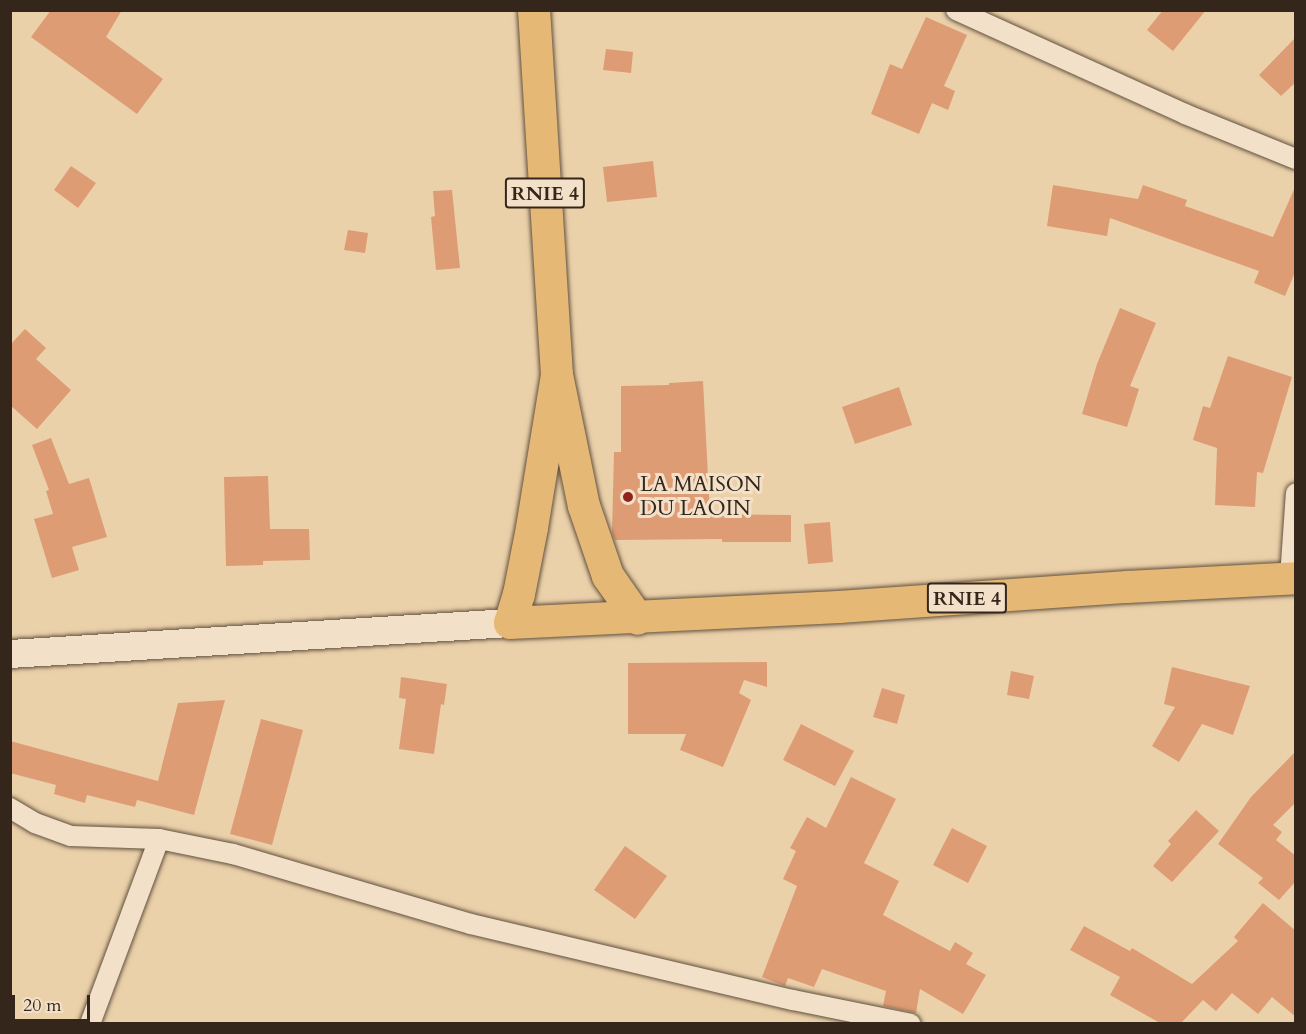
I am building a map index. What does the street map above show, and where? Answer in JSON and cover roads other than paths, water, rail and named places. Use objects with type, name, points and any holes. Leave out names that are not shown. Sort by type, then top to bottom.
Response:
[{"type":"main road","name":"RNIE 4","points":[[534,10],[556,375],[584,507],[608,576],[638,619]]},
{"type":"main road","name":"RNIE 4","points":[[556,375],[532,528],[519,594],[510,623],[638,619],[1293,578]]},
{"type":"street","points":[[956,10],[1185,114],[1296,159]]},
{"type":"street","points":[[1293,578],[1296,493]]},
{"type":"street","points":[[10,654],[510,623]]},
{"type":"street","points":[[10,808],[35,823],[71,836],[159,839],[233,854],[471,924],[793,1000],[911,1023]]},
{"type":"street","points":[[90,1023],[159,839]]},
{"type":"place","name":"LA MAISON DU LAOIN","points":[[628,497]]}]
